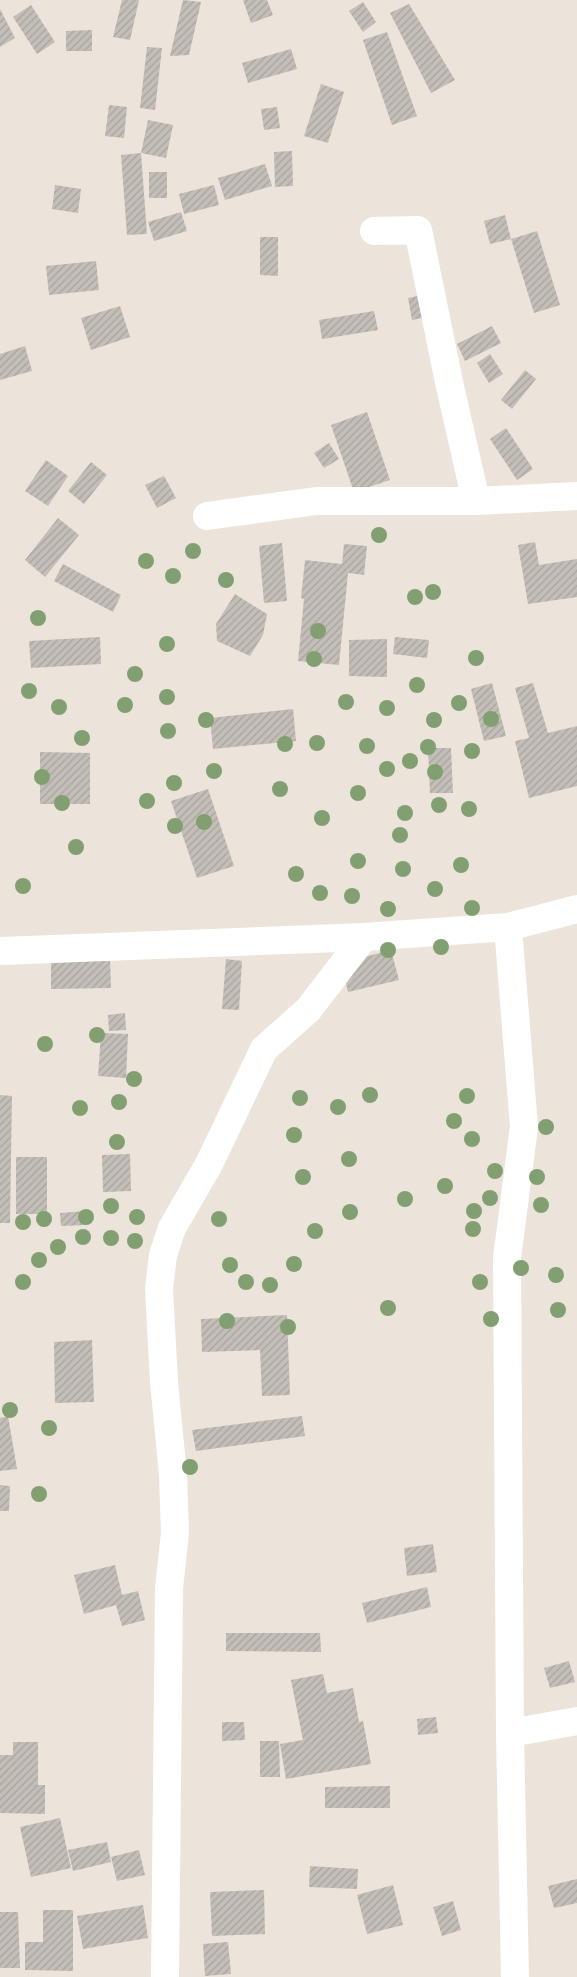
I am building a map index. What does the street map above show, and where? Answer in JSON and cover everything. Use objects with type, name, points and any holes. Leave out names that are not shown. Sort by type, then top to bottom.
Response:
[{"type":"street","points":[[374,231],[418,230],[476,501]]},
{"type":"street","points":[[207,516],[316,501],[476,501],[577,496]]},
{"type":"street","points":[[0,951],[364,937],[508,928],[577,909]]},
{"type":"street","points":[[508,928],[524,1127],[507,1258],[510,1733],[515,1977]]},
{"type":"street","points":[[165,1977],[169,1588],[175,1533],[173,1474],[158,1290],[163,1255],[172,1228],[209,1164],[264,1049],[308,1010],[364,937]]},
{"type":"street","points":[[510,1733],[577,1721]]},
{"type":"building","points":[[122,0],[139,0],[130,40],[113,37]]},
{"type":"building","points":[[183,0],[201,2],[189,55],[170,56]]},
{"type":"building","points":[[243,0],[267,0],[273,15],[251,23]]},
{"type":"building","points":[[363,2],[376,22],[363,32],[349,11]]},
{"type":"building","points":[[409,4],[455,80],[431,93],[390,13]]},
{"type":"building","points":[[31,5],[55,42],[37,54],[13,17]]},
{"type":"building","points":[[0,9],[15,38],[0,47]]},
{"type":"building","points":[[92,30],[92,51],[66,51],[66,31]]},
{"type":"building","points":[[387,32],[417,116],[392,125],[363,40]]},
{"type":"building","points":[[147,47],[162,48],[155,110],[140,108]]},
{"type":"building","points":[[291,49],[297,69],[248,83],[242,63]]},
{"type":"building","points":[[321,84],[344,92],[328,143],[304,136]]},
{"type":"building","points":[[109,105],[127,107],[124,138],[105,136]]},
{"type":"building","points":[[277,107],[280,128],[264,130],[261,109]]},
{"type":"building","points":[[148,120],[173,125],[166,158],[141,153]]},
{"type":"building","points":[[292,151],[293,186],[275,187],[274,152]]},
{"type":"building","points":[[141,153],[147,234],[127,235],[121,155]]},
{"type":"building","points":[[265,164],[272,186],[225,200],[218,178]]},
{"type":"building","points":[[149,172],[167,172],[167,198],[149,198]]},
{"type":"building","points":[[55,185],[81,189],[78,213],[52,209]]},
{"type":"building","points":[[214,185],[219,205],[184,214],[179,194]]},
{"type":"building","points":[[181,212],[187,231],[154,241],[148,222]]},
{"type":"building","points":[[505,215],[511,239],[490,244],[484,221]]},
{"type":"building","points":[[537,231],[560,305],[534,313],[511,239]]},
{"type":"building","points":[[260,237],[278,237],[278,276],[260,275]]},
{"type":"building","points":[[96,261],[99,290],[49,295],[46,266]]},
{"type":"building","points":[[432,293],[436,315],[412,320],[408,298]]},
{"type":"building","points":[[120,306],[130,337],[91,350],[81,318]]},
{"type":"building","points":[[374,311],[378,330],[322,339],[319,320]]},
{"type":"building","points":[[492,326],[501,343],[465,361],[457,344]]},
{"type":"building","points":[[25,346],[32,371],[0,380],[0,354]]},
{"type":"building","points":[[490,354],[503,374],[489,383],[477,363]]},
{"type":"building","points":[[525,370],[536,379],[512,409],[501,400]]},
{"type":"building","points":[[367,412],[390,480],[354,492],[331,425]]},
{"type":"building","points":[[506,428],[533,469],[517,480],[490,439]]},
{"type":"building","points":[[329,443],[339,459],[324,468],[314,453]]},
{"type":"building","points":[[46,460],[68,476],[48,506],[25,491]]},
{"type":"building","points":[[91,462],[107,475],[84,504],[68,491]]},
{"type":"building","points":[[164,476],[176,498],[157,508],[145,485]]},
{"type":"building","points":[[58,518],[79,535],[45,577],[25,560]]},
{"type":"building","points":[[535,542],[539,565],[577,559],[577,597],[528,604],[518,545]]},
{"type":"building","points":[[282,543],[287,601],[264,603],[259,546]]},
{"type":"building","points":[[344,544],[367,546],[364,575],[348,573],[339,665],[298,661],[304,599],[301,598],[305,560],[342,564]]},
{"type":"building","points":[[63,564],[121,595],[113,612],[54,581]]},
{"type":"building","points":[[235,594],[267,614],[263,635],[250,656],[217,641],[216,624]]},
{"type":"building","points":[[100,637],[101,664],[31,668],[29,641]]},
{"type":"building","points":[[395,637],[429,640],[427,658],[393,654]]},
{"type":"building","points":[[387,639],[387,677],[349,676],[349,640]]},
{"type":"building","points":[[492,683],[506,736],[484,741],[471,689]]},
{"type":"building","points":[[533,683],[548,733],[577,726],[577,786],[529,798],[515,741],[529,738],[515,688]]},
{"type":"building","points":[[293,709],[296,741],[213,749],[210,718]]},
{"type":"building","points":[[428,748],[451,748],[453,793],[430,793]]},
{"type":"building","points":[[40,752],[90,753],[90,804],[40,804]]},
{"type":"building","points":[[208,789],[234,866],[197,878],[171,801]]},
{"type":"building","points":[[391,950],[399,980],[348,992],[341,963]]},
{"type":"building","points":[[110,958],[111,988],[51,989],[51,959]]},
{"type":"building","points":[[226,959],[242,961],[239,1010],[222,1009]]},
{"type":"building","points":[[125,1013],[126,1030],[109,1031],[108,1015]]},
{"type":"building","points":[[101,1033],[128,1034],[126,1078],[98,1076]]},
{"type":"building","points":[[0,1095],[12,1096],[10,1223],[0,1223]]},
{"type":"building","points":[[130,1154],[131,1191],[103,1192],[102,1155]]},
{"type":"building","points":[[16,1157],[47,1157],[47,1214],[16,1214]]},
{"type":"building","points":[[85,1211],[86,1225],[61,1226],[60,1213]]},
{"type":"building","points":[[287,1315],[290,1395],[262,1396],[260,1350],[202,1352],[201,1319]]},
{"type":"building","points":[[92,1340],[94,1402],[55,1403],[54,1342]]},
{"type":"building","points":[[8,1416],[17,1469],[0,1471],[0,1418]]},
{"type":"building","points":[[302,1416],[305,1436],[196,1451],[192,1430]]},
{"type":"building","points":[[0,1485],[10,1486],[9,1511],[0,1511]]},
{"type":"building","points":[[433,1544],[437,1572],[407,1576],[404,1548]]},
{"type":"building","points":[[115,1565],[122,1595],[138,1591],[145,1620],[122,1626],[116,1605],[84,1614],[74,1575]]},
{"type":"building","points":[[427,1587],[431,1607],[367,1623],[362,1603]]},
{"type":"building","points":[[226,1633],[320,1633],[321,1652],[226,1651]]},
{"type":"building","points":[[569,1661],[575,1682],[550,1688],[544,1668]]},
{"type":"building","points":[[323,1674],[327,1693],[353,1688],[359,1722],[363,1721],[371,1764],[286,1779],[280,1744],[303,1740],[291,1680]]},
{"type":"building","points":[[436,1717],[438,1733],[418,1735],[417,1719]]},
{"type":"building","points":[[222,1722],[244,1722],[245,1740],[222,1741]]},
{"type":"building","points":[[260,1741],[279,1741],[280,1777],[260,1777]]},
{"type":"building","points":[[13,1742],[38,1742],[38,1785],[45,1785],[45,1814],[0,1813],[0,1755],[13,1755]]},
{"type":"building","points":[[390,1786],[390,1808],[325,1808],[325,1787]]},
{"type":"building","points":[[60,1818],[71,1868],[31,1877],[20,1827]]},
{"type":"building","points":[[107,1842],[111,1862],[73,1871],[68,1850]]},
{"type":"building","points":[[139,1850],[145,1875],[117,1881],[111,1857]]},
{"type":"building","points":[[310,1866],[358,1869],[357,1889],[309,1887]]},
{"type":"building","points":[[577,1879],[577,1903],[554,1908],[548,1886]]},
{"type":"building","points":[[393,1885],[403,1925],[367,1934],[357,1895]]},
{"type":"building","points":[[264,1890],[265,1934],[212,1936],[210,1892]]},
{"type":"building","points":[[453,1901],[461,1930],[442,1936],[433,1907]]},
{"type":"building","points":[[143,1905],[148,1938],[83,1949],[77,1916]]},
{"type":"building","points":[[43,1910],[73,1910],[73,1971],[25,1970],[25,1942],[43,1942]]},
{"type":"building","points":[[0,1912],[18,1912],[20,1968],[0,1968]]},
{"type":"building","points":[[228,1942],[231,1974],[205,1976],[203,1944]]}]
